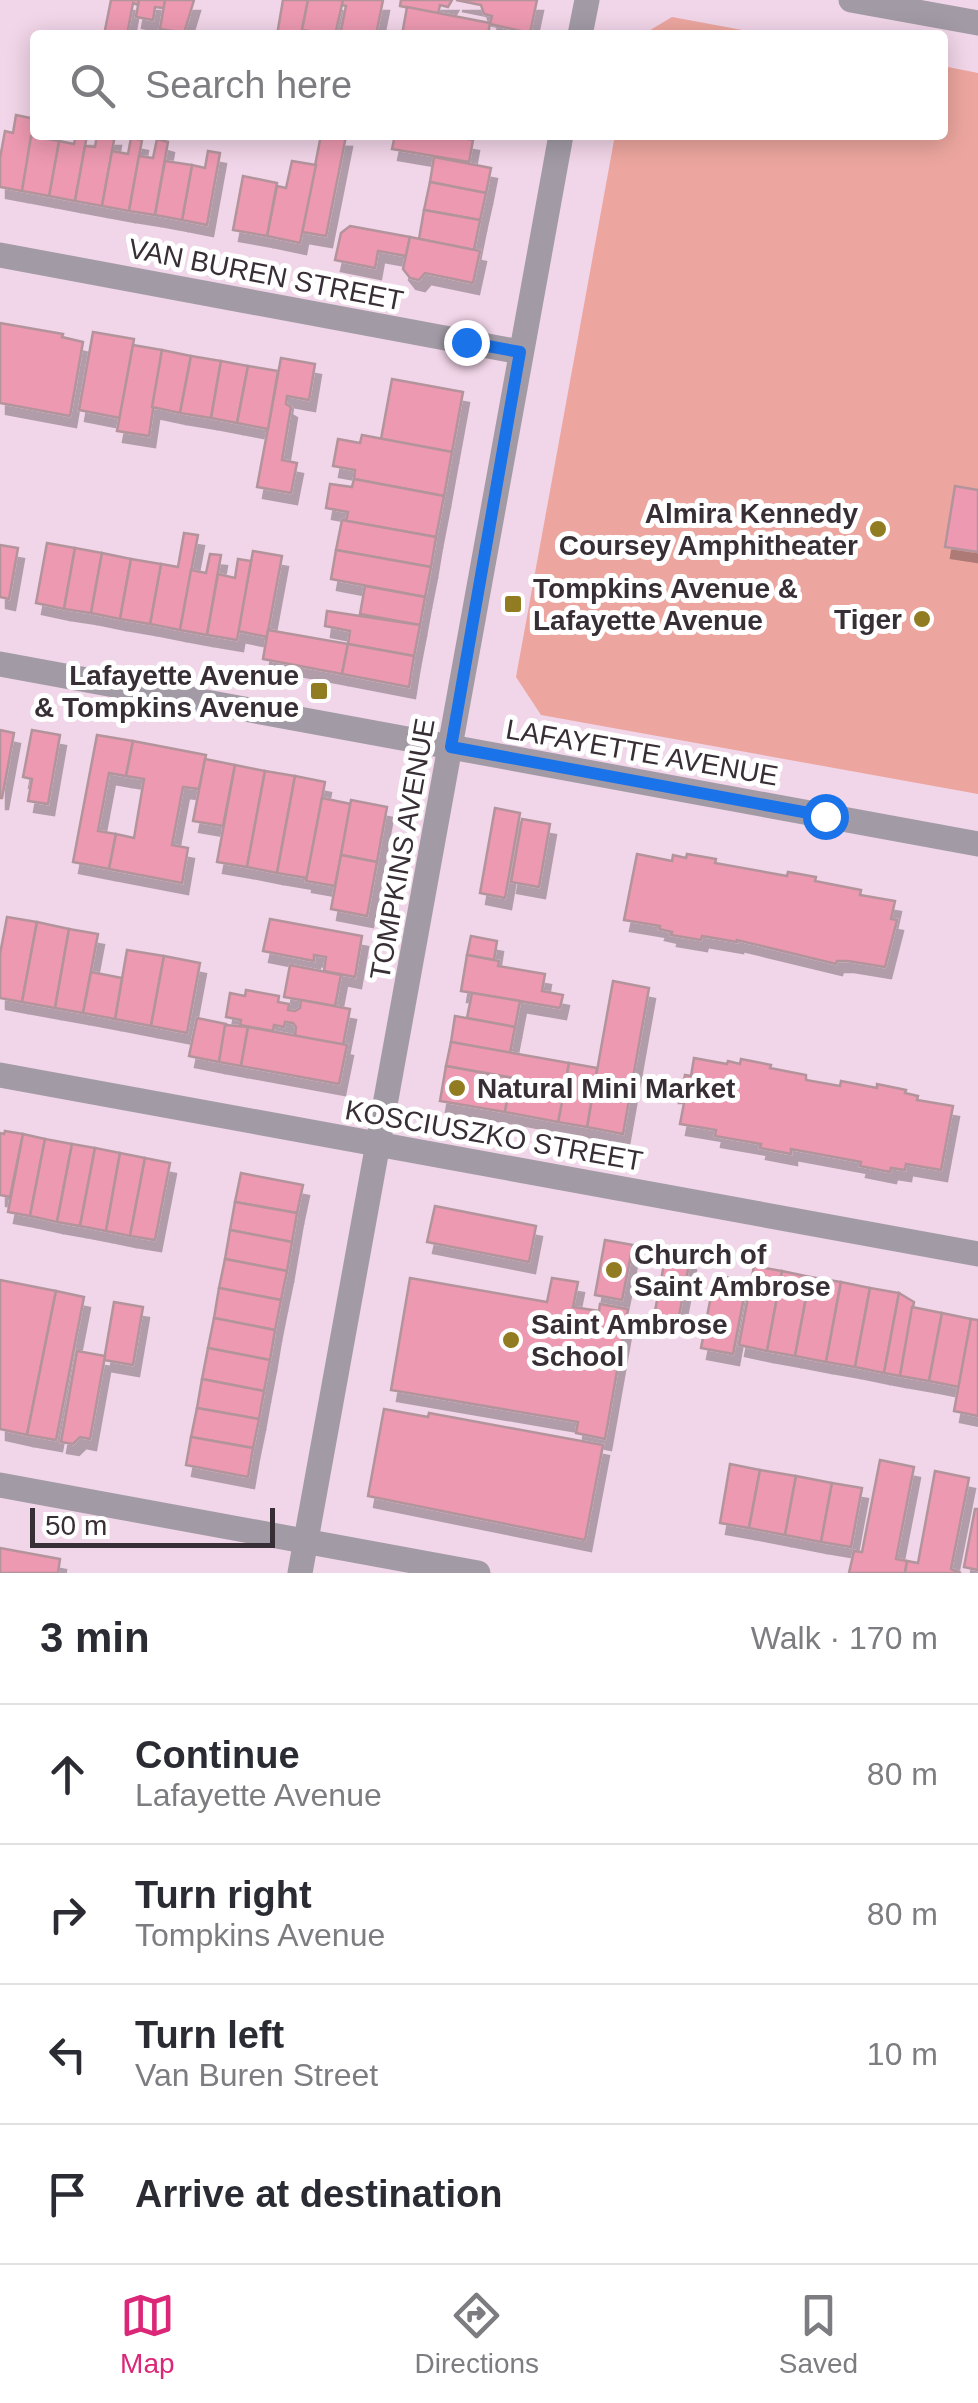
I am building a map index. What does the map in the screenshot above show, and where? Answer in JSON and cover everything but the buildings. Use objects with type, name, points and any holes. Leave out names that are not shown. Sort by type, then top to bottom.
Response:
[{"type":"street","points":[[581,30],[587,0]]},
{"type":"street","points":[[851,0],[978,24]]},
{"type":"street","name":"TOMPKINS AVENUE","points":[[300,1573],[560,140]]},
{"type":"street","name":"VAN BUREN STREET","points":[[0,255],[520,352]]},
{"type":"street","name":"LAFAYETTE AVENUE","points":[[0,664],[978,844]]},
{"type":"street","name":"KOSCIUSZKO STREET","points":[[0,1074],[978,1254]]},
{"type":"street","points":[[0,1485],[478,1573]]},
{"type":"shaded area","points":[[672,17],[743,30],[650,30]]},
{"type":"shaded area","points":[[948,67],[978,73],[978,794],[541,715],[516,677],[614,140],[948,140]]},
{"type":"place","name":"Almira Kennedy Coursey Amphitheater","points":[[878,529]]},
{"type":"place","name":"Tompkins Avenue & Lafayette Avenue","points":[[513,604]]},
{"type":"place","name":"Tiger","points":[[922,619]]},
{"type":"place","name":"Lafayette Avenue & Tompkins Avenue","points":[[319,691]]},
{"type":"place","name":"Natural Mini Market","points":[[457,1088]]},
{"type":"place","name":"Church of Saint Ambrose","points":[[614,1270]]},
{"type":"place","name":"Saint Ambrose School","points":[[511,1340]]},
{"type":"route","points":[[466,342],[520,352],[451,747],[825,816]]}]
